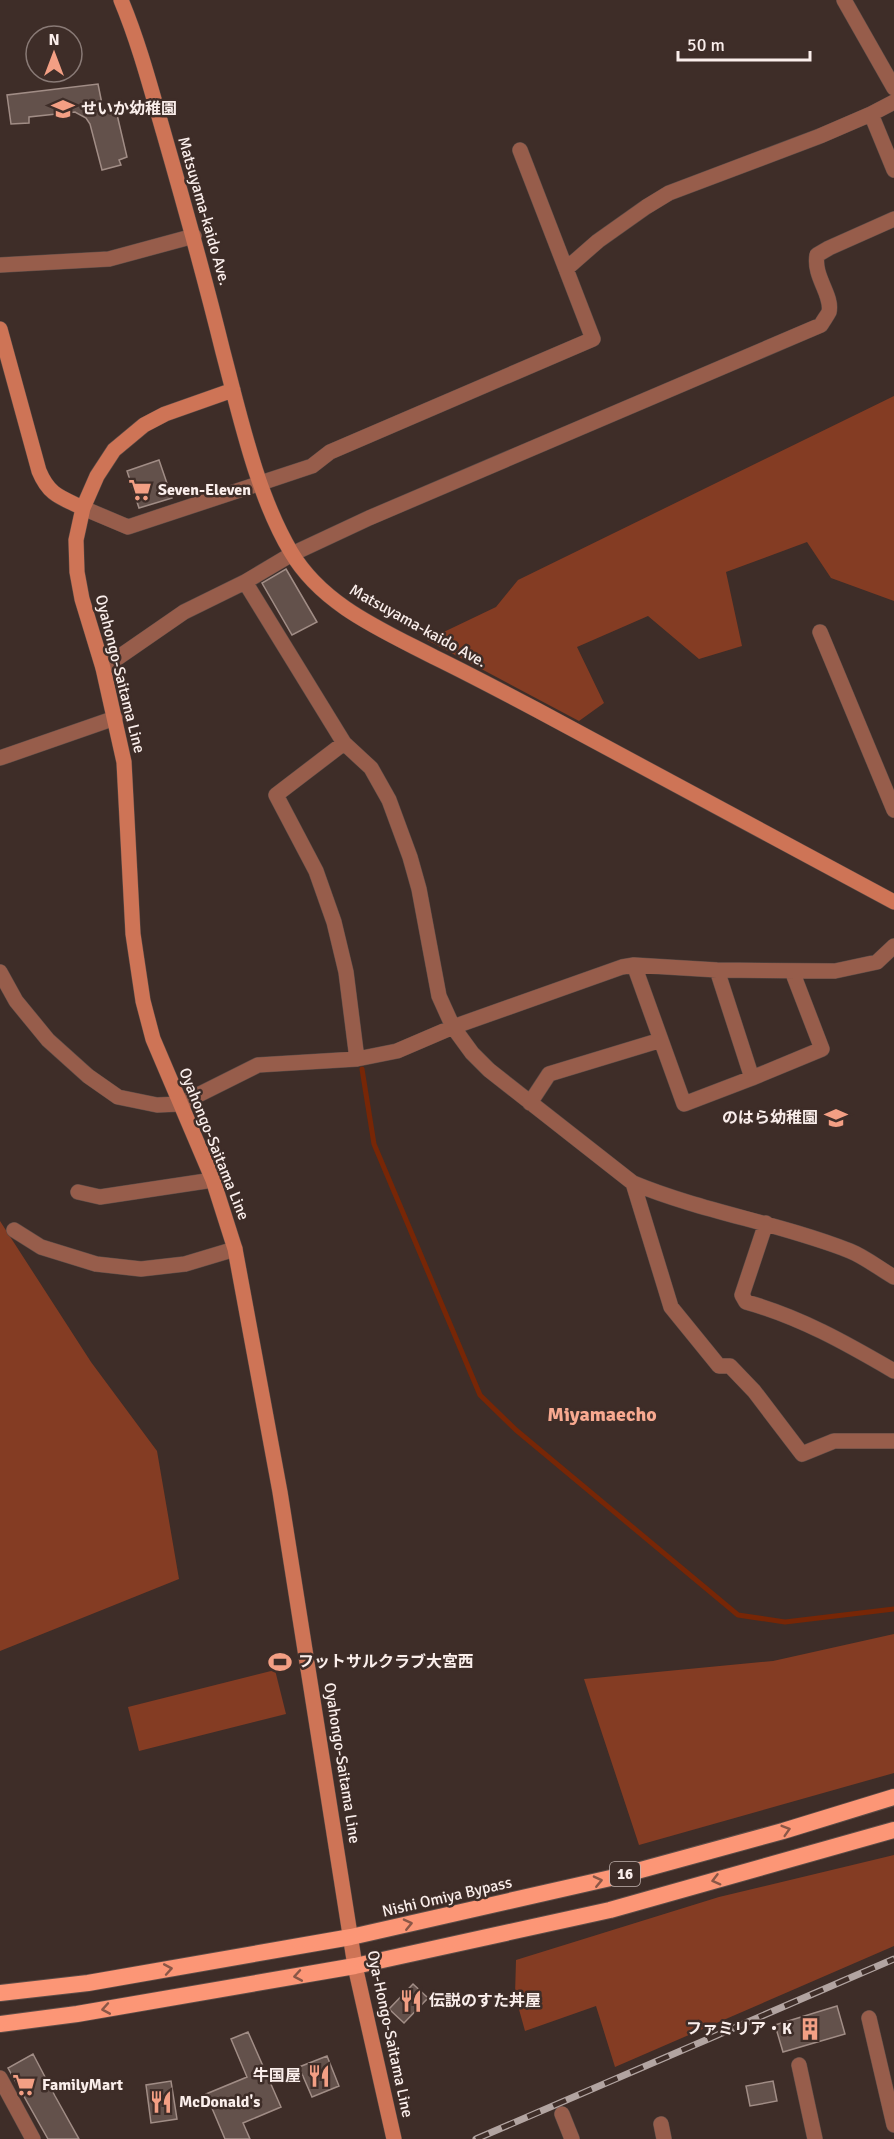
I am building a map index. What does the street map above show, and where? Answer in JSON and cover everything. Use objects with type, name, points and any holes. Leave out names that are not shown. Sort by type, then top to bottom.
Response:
[{"type":"highway","name":"Nishi Omiya Bypass","points":[[0,1993],[88,1983],[351,1937],[615,1877],[783,1831],[894,1797]]},
{"type":"highway","name":"16","points":[[0,2024],[77,2014],[355,1966],[610,1910],[894,1830]]},
{"type":"main road","name":"Matsuyama-kaido Ave.","points":[[121,0],[148,79],[194,236],[233,390],[261,484],[292,554],[323,591],[340,605],[365,620],[894,902]]},
{"type":"main road","points":[[0,329],[39,471],[45,485],[55,495],[83,508]]},
{"type":"main road","name":"Oyahongo-Saitama Line","points":[[233,390],[165,414],[144,425],[114,450],[97,476],[83,508],[76,540],[77,572],[82,599],[103,668],[124,762],[137,967],[153,1039],[213,1180],[235,1249],[280,1492],[351,1937]]},
{"type":"main road","name":"Oya-Hongo-Saitama Line","points":[[351,1937],[355,1966],[394,2139]]},
{"type":"street","points":[[844,0],[894,87]]},
{"type":"street","points":[[566,269],[598,241],[645,207],[669,193],[820,136],[894,102]]},
{"type":"street","points":[[871,114],[894,170]]},
{"type":"street","points":[[83,508],[128,527],[261,484],[312,466],[330,452],[593,339],[520,150]]},
{"type":"street","points":[[103,668],[184,612],[245,582],[292,554],[369,518],[821,325],[829,311],[827,296],[815,267],[817,255],[894,219]]},
{"type":"street","points":[[0,265],[109,259],[194,236]]},
{"type":"street","points":[[245,582],[344,743],[371,768],[389,800],[419,889],[439,996],[453,1027],[472,1053],[530,1103],[633,1182],[665,1196],[766,1223],[853,1252],[894,1277]]},
{"type":"street","points":[[820,632],[894,810]]},
{"type":"street","points":[[0,758],[115,718]]},
{"type":"street","points":[[344,743],[276,795],[316,871],[334,922],[346,972],[357,1059]]},
{"type":"street","points":[[0,972],[16,1001],[48,1040],[88,1076],[118,1097],[157,1105],[180,1104],[258,1065],[357,1059],[397,1051],[453,1027],[634,964],[717,970],[835,971],[877,962],[894,946]]},
{"type":"street","points":[[634,964],[684,1104],[822,1049],[792,971]]},
{"type":"street","points":[[717,970],[752,1078]]},
{"type":"street","points":[[530,1103],[549,1074],[661,1040]]},
{"type":"street","points":[[78,1192],[100,1197],[213,1180]]},
{"type":"street","points":[[633,1182],[671,1307],[719,1366],[730,1366],[754,1391],[802,1454],[834,1441],[894,1442]]},
{"type":"street","points":[[766,1223],[742,1294],[746,1302],[778,1311],[840,1340],[894,1371]]},
{"type":"street","points":[[14,1230],[41,1248],[96,1264],[141,1269],[185,1264],[235,1249]]},
{"type":"street","points":[[869,2018],[894,2125]]},
{"type":"street","points":[[799,2065],[815,2139]]},
{"type":"street","points":[[0,2078],[33,2139]]},
{"type":"street","points":[[562,2114],[572,2139]]},
{"type":"shaded area","points":[[894,396],[894,601],[831,578],[807,542],[726,572],[742,646],[699,659],[648,616],[577,647],[604,703],[579,721],[427,640],[496,607],[518,580]]},
{"type":"shaded area","points":[[0,1221],[91,1362],[157,1451],[179,1579],[0,1651]]},
{"type":"shaded area","points":[[894,1634],[894,1773],[639,1845],[584,1679],[773,1661]]},
{"type":"shaded area","points":[[275,1670],[286,1714],[139,1751],[128,1707]]},
{"type":"shaded area","points":[[894,1855],[894,1946],[615,2067],[596,2006],[525,2031],[515,1995],[516,1960],[719,1897]]},
{"type":"building","points":[[98,84],[103,109],[115,106],[127,157],[119,160],[121,165],[102,170],[90,124],[86,118],[75,112],[29,117],[29,123],[11,124],[7,95]]},
{"type":"building","points":[[159,460],[172,498],[139,508],[127,471]]},
{"type":"building","points":[[286,569],[317,622],[292,635],[262,583]]},
{"type":"building","points":[[413,1984],[428,1998],[404,2023],[389,2009]]},
{"type":"building","name":"ファミリア・K","points":[[837,2006],[845,2034],[783,2052],[775,2025]]},
{"type":"building","points":[[248,2032],[281,2107],[243,2123],[250,2139],[225,2139],[206,2094],[247,2077],[231,2039]]},
{"type":"building","points":[[33,2054],[79,2139],[48,2139],[8,2068]]},
{"type":"building","points":[[327,2056],[339,2086],[312,2097],[299,2067]]},
{"type":"building","points":[[171,2081],[177,2119],[151,2123],[146,2085]]},
{"type":"building","points":[[773,2081],[777,2101],[750,2106],[746,2086]]},
{"type":"waterway","points":[[362,1069],[374,1144],[480,1395],[516,1430],[738,1615],[785,1622],[894,1609]]},
{"type":"railway","points":[[476,2139],[894,1959]]},
{"type":"place","name":"せいか幼稚園","points":[[63,109]]},
{"type":"place","name":"Seven-Eleven","points":[[140,490]]},
{"type":"place","name":"のはら幼稚園","points":[[836,1118]]},
{"type":"place","name":"フットサルクラブ大宮西","points":[[280,1662]]},
{"type":"place","name":"伝説のすた丼屋","points":[[411,2001]]},
{"type":"place","name":"ファミリア・K","points":[[810,2029]]},
{"type":"place","name":"牛国屋","points":[[319,2076]]},
{"type":"place","name":"FamilyMart","points":[[24,2085]]},
{"type":"place","name":"McDonald's","points":[[161,2102]]},
{"type":"district","name":"Miyamaecho","points":[[602,1414]]}]
